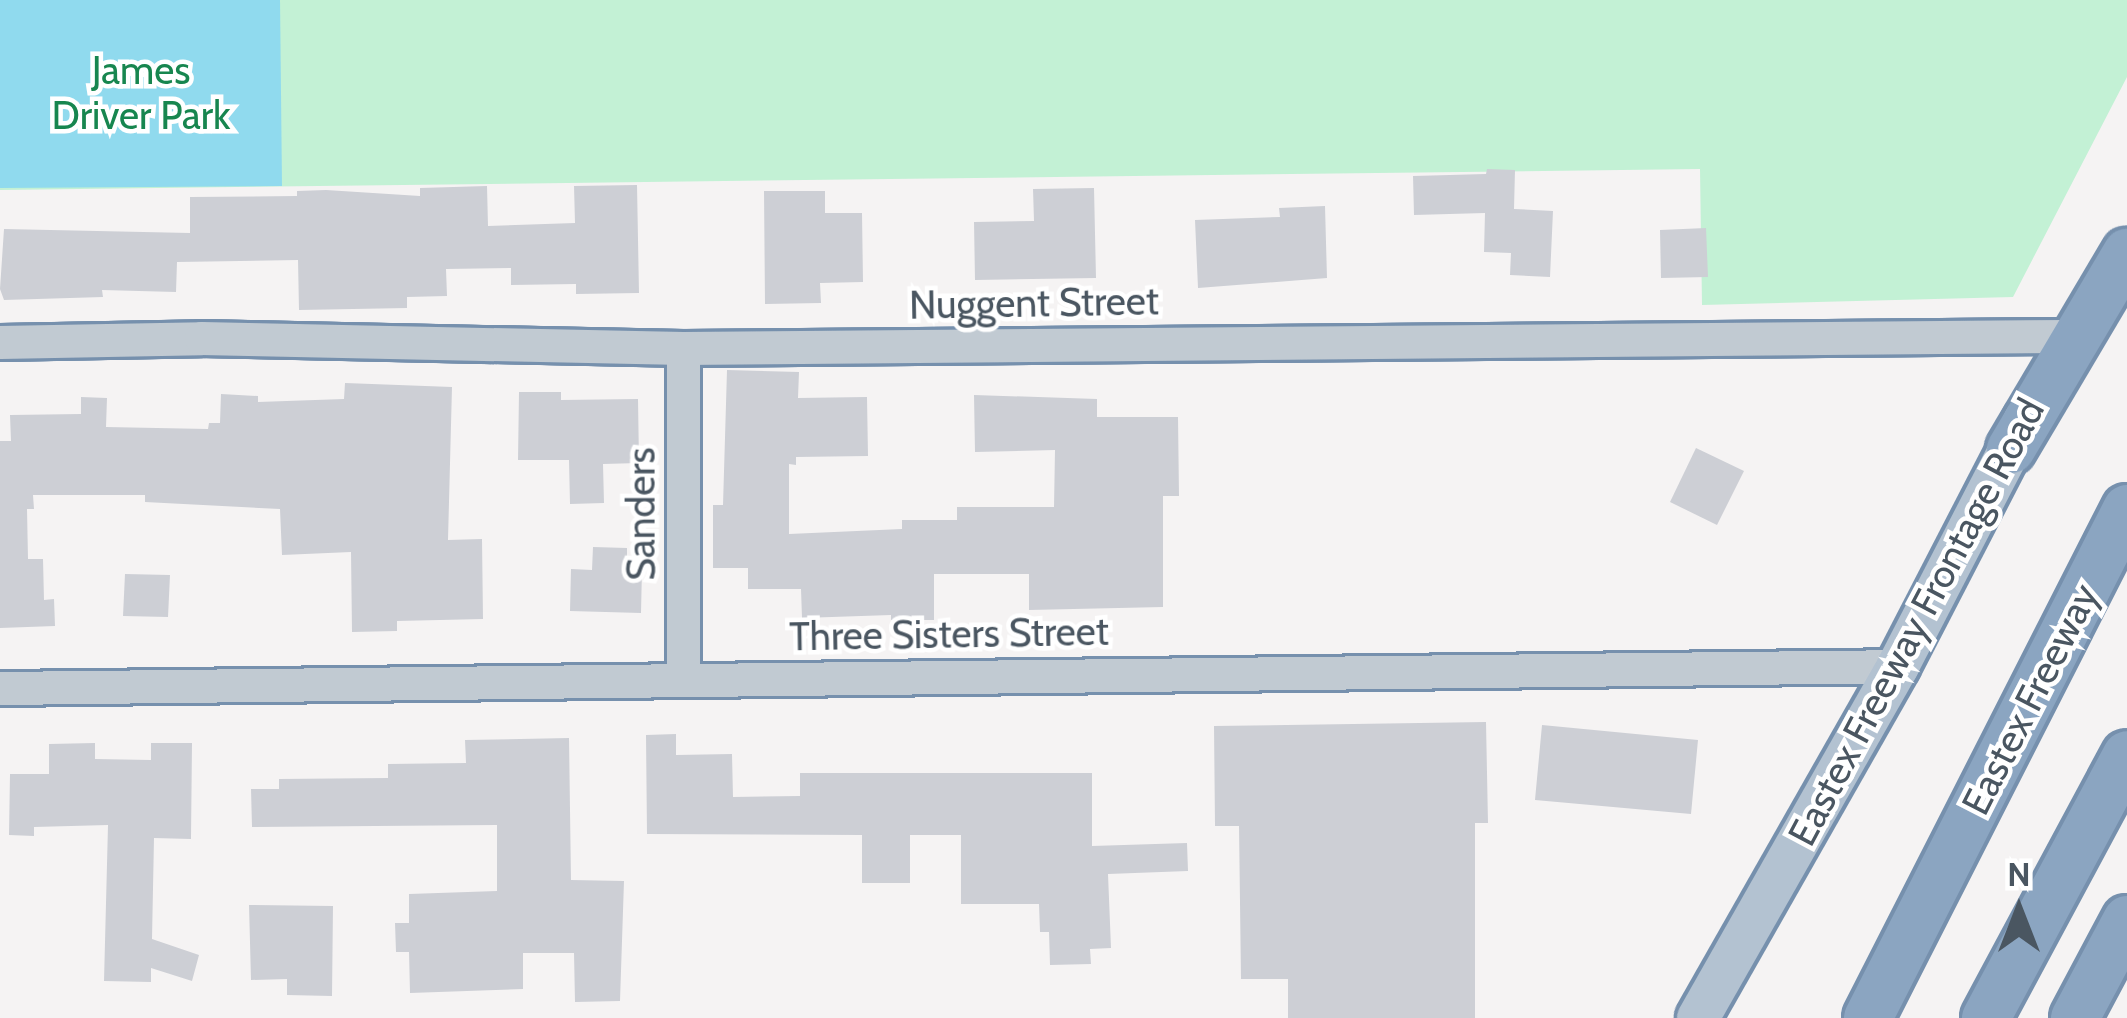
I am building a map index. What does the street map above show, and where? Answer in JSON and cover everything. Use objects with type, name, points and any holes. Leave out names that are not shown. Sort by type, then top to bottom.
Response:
[{"type":"highway","points":[[2011,449],[2127,253]]},
{"type":"highway","name":"Eastex Freeway","points":[[1868,1018],[2127,509]]},
{"type":"highway","points":[[1986,1018],[2127,755]]},
{"type":"highway","points":[[2074,1018],[2127,920]]},
{"type":"main road","name":"Eastex Freeway Frontage Road","points":[[1698,1018],[1898,666],[2127,221]]},
{"type":"street","name":"Nuggent Street","points":[[0,342],[201,338],[683,348],[2069,336]]},
{"type":"street","name":"Sanders","points":[[683,348],[683,679]]},
{"type":"street","name":"Three Sisters Street","points":[[0,688],[1898,666]]},
{"type":"green space","points":[[0,0],[2127,0],[2127,77],[2013,297],[1702,305],[1700,169],[0,190]]},
{"type":"water","name":"James Driver Park","points":[[0,0],[280,0],[282,186],[0,188]]},
{"type":"building","points":[[1487,169],[1515,170],[1514,209],[1553,211],[1550,277],[1510,275],[1511,253],[1484,252],[1485,213],[1414,215],[1413,176],[1486,174]]},
{"type":"building","points":[[637,185],[639,293],[576,294],[576,284],[511,285],[511,268],[446,269],[447,296],[407,297],[407,308],[299,310],[298,260],[177,262],[176,292],[102,290],[103,297],[4,300],[0,289],[4,229],[190,233],[190,197],[297,196],[297,191],[326,190],[420,196],[420,188],[487,186],[488,226],[575,223],[574,186]]},
{"type":"building","points":[[1094,188],[1096,278],[975,280],[974,222],[1034,221],[1033,189]]},
{"type":"building","points":[[764,191],[825,191],[825,213],[862,213],[863,282],[820,283],[821,303],[765,304]]},
{"type":"building","points":[[1325,206],[1327,278],[1198,288],[1195,220],[1280,217],[1279,208]]},
{"type":"building","points":[[1706,228],[1708,277],[1661,278],[1660,230]]},
{"type":"building","points":[[727,370],[799,372],[798,398],[867,397],[868,456],[796,457],[796,465],[789,464],[789,534],[902,529],[902,520],[957,520],[957,507],[1054,507],[1055,450],[975,452],[974,395],[1097,399],[1097,417],[1178,417],[1179,496],[1163,496],[1163,607],[1029,610],[1029,574],[934,574],[934,620],[891,620],[891,615],[802,618],[801,589],[748,589],[748,568],[713,568],[713,505],[723,505]]},
{"type":"building","points":[[345,383],[452,387],[448,540],[482,539],[483,619],[397,621],[397,631],[352,632],[351,552],[282,555],[280,509],[145,502],[145,495],[33,495],[34,509],[27,509],[28,559],[43,559],[44,600],[54,599],[55,626],[0,628],[0,441],[11,441],[10,415],[81,414],[81,397],[107,398],[106,427],[208,429],[209,423],[220,423],[221,394],[258,396],[258,402],[344,399]]},
{"type":"building","points":[[519,392],[561,392],[561,400],[638,399],[639,463],[603,464],[604,503],[570,504],[569,460],[518,460]]},
{"type":"building","points":[[1696,448],[1744,471],[1717,525],[1670,502]]},
{"type":"building","points":[[593,547],[627,548],[627,568],[642,569],[641,613],[570,611],[571,569],[592,570]]},
{"type":"building","points":[[125,574],[170,575],[168,617],[123,616]]},
{"type":"building","points":[[1486,722],[1488,823],[1475,823],[1475,1018],[1288,1018],[1288,979],[1241,979],[1239,826],[1215,826],[1214,726]]},
{"type":"building","points":[[1542,725],[1698,740],[1691,814],[1535,800]]},
{"type":"building","points":[[676,734],[676,755],[732,754],[733,797],[800,796],[800,773],[1092,773],[1092,846],[1187,843],[1188,871],[1108,874],[1111,948],[1090,949],[1091,964],[1050,965],[1049,932],[1040,932],[1039,904],[961,904],[961,835],[910,835],[910,883],[862,883],[862,835],[647,834],[646,735]]},
{"type":"building","points":[[569,738],[571,880],[624,881],[620,1001],[575,1002],[574,953],[523,953],[523,989],[410,993],[409,952],[396,952],[395,923],[409,923],[409,894],[497,891],[497,825],[252,827],[251,789],[279,789],[279,779],[388,778],[388,764],[466,763],[465,740]]},
{"type":"building","points":[[95,743],[95,759],[151,760],[151,743],[192,743],[191,839],[154,838],[152,939],[199,955],[192,981],[151,968],[151,982],[104,981],[108,825],[34,827],[34,836],[9,835],[10,774],[49,774],[49,744]]},
{"type":"building","points":[[249,905],[333,906],[332,996],[287,995],[287,979],[251,980]]}]
